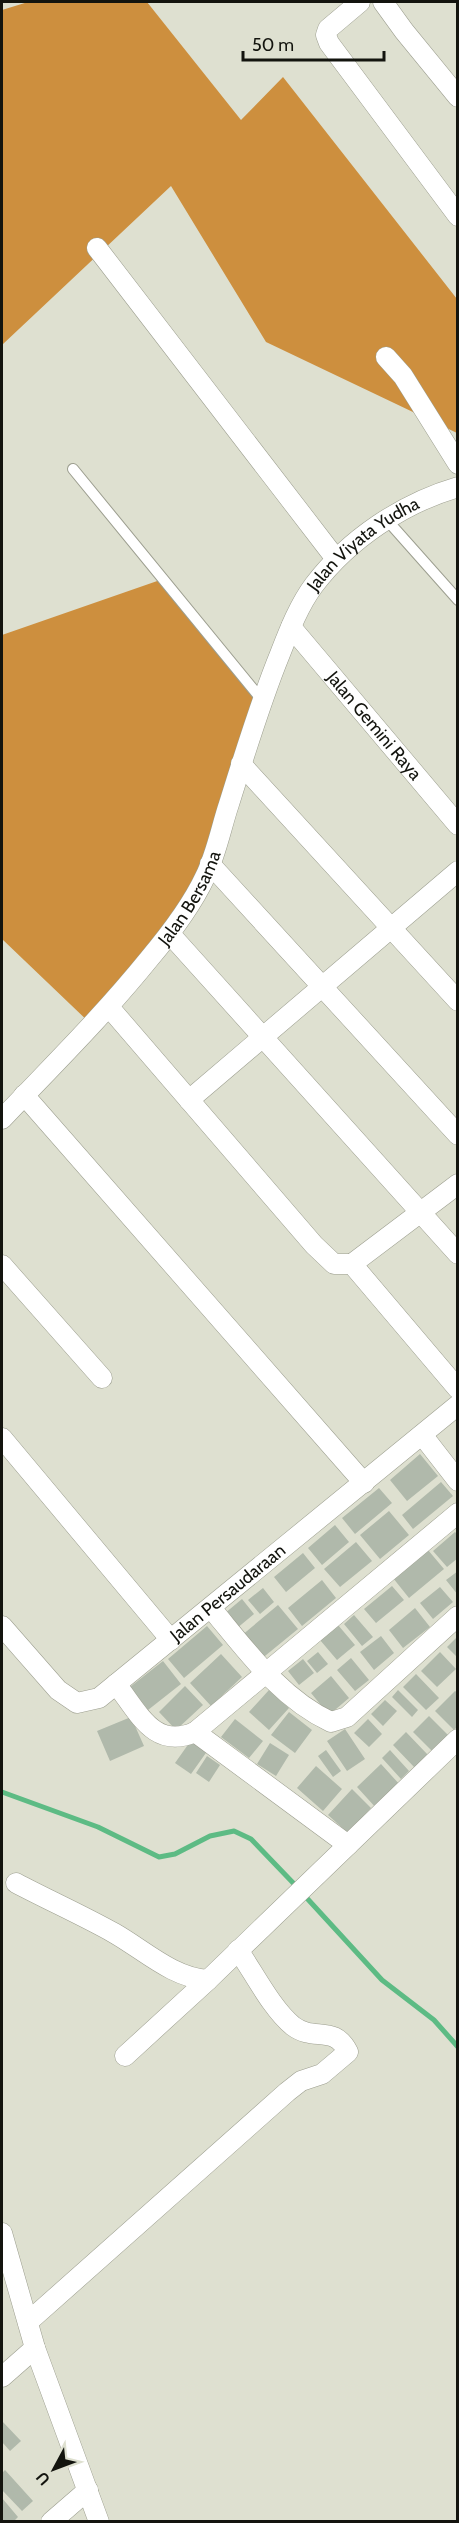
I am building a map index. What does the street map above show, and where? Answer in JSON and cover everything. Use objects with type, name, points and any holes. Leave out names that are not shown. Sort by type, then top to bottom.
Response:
[{"type":"street","points":[[360,2],[328,29],[326,35],[329,43],[458,216]]},
{"type":"street","points":[[383,2],[404,32],[458,97]]},
{"type":"street","points":[[97,248],[336,559]]},
{"type":"street","points":[[386,357],[403,376],[458,464]]},
{"type":"street","name":"Jalan Viyata Yudha","points":[[291,627],[313,586],[336,559],[387,520],[430,495],[458,487]]},
{"type":"street","name":"Jalan Bersama","points":[[2,1119],[93,1026],[170,934],[206,877],[262,699],[291,627]]},
{"type":"street","name":"Jalan Gemini Raya","points":[[291,627],[458,825]]},
{"type":"street","points":[[241,764],[458,1001]]},
{"type":"street","points":[[210,864],[458,1135]]},
{"type":"street","points":[[189,1100],[458,871]]},
{"type":"street","points":[[170,934],[458,1254]]},
{"type":"street","points":[[109,1007],[330,1262],[339,1266],[352,1264],[458,1184]]},
{"type":"street","points":[[24,1095],[364,1483]]},
{"type":"street","points":[[2,1264],[102,1378]]},
{"type":"street","points":[[352,1264],[458,1389]]},
{"type":"street","name":"Jalan Persaudaraan","points":[[2,1626],[58,1690],[77,1703],[99,1698],[423,1436],[458,1405]]},
{"type":"street","points":[[423,1436],[458,1480]]},
{"type":"street","points":[[2,1438],[171,1640]]},
{"type":"street","points":[[116,1684],[151,1729],[163,1736],[180,1739],[195,1732],[458,1513]]},
{"type":"street","points":[[211,1608],[266,1673],[314,1714],[331,1722],[347,1717],[458,1616]]},
{"type":"street","points":[[195,1732],[348,1845]]},
{"type":"street","points":[[125,2056],[208,1980],[458,1739]]},
{"type":"street","points":[[16,1883],[114,1933],[181,1974],[208,1980]]},
{"type":"street","points":[[28,2322],[287,2092],[301,2081],[322,2074],[348,2052],[343,2042],[335,2035],[313,2034],[294,2027],[276,2007],[238,1950]]},
{"type":"street","points":[[2,2234],[35,2348],[99,2522]]},
{"type":"street","points":[[2,2377],[35,2348]]},
{"type":"street","points":[[51,2522],[88,2490]]},
{"type":"lane","points":[[73,469],[262,699]]},
{"type":"lane","points":[[387,520],[458,600]]},
{"type":"shaded area","points":[[28,2],[147,2],[241,120],[283,77],[457,299],[457,433],[266,342],[171,186],[2,345],[2,10]]},
{"type":"shaded area","points":[[163,579],[262,700],[206,877],[93,1026],[2,939],[2,635]]},
{"type":"building","points":[[420,1454],[438,1476],[407,1501],[390,1480]]},
{"type":"building","points":[[441,1482],[453,1496],[413,1529],[402,1515]]},
{"type":"building","points":[[379,1488],[392,1503],[355,1534],[342,1518]]},
{"type":"building","points":[[389,1511],[409,1535],[380,1559],[360,1535]]},
{"type":"building","points":[[335,1525],[349,1542],[322,1565],[308,1548]]},
{"type":"building","points":[[455,1532],[458,1535],[458,1558],[447,1567],[433,1551]]},
{"type":"building","points":[[356,1542],[372,1561],[340,1587],[324,1569]]},
{"type":"building","points":[[428,1550],[444,1569],[409,1598],[393,1578]]},
{"type":"building","points":[[303,1553],[315,1568],[286,1592],[274,1577]]},
{"type":"building","points":[[458,1571],[458,1595],[446,1580]]},
{"type":"building","points":[[322,1580],[336,1598],[302,1626],[288,1608]]},
{"type":"building","points":[[392,1586],[404,1600],[376,1623],[364,1609]]},
{"type":"building","points":[[440,1587],[453,1602],[433,1619],[420,1603]]},
{"type":"building","points":[[263,1588],[274,1602],[260,1614],[248,1600]]},
{"type":"building","points":[[242,1599],[254,1614],[236,1629],[224,1614]]},
{"type":"building","points":[[278,1605],[298,1629],[260,1660],[241,1636]]},
{"type":"building","points":[[415,1608],[430,1627],[403,1648],[389,1630]]},
{"type":"building","points":[[354,1615],[373,1637],[362,1646],[344,1624]]},
{"type":"building","points":[[338,1625],[355,1645],[337,1660],[320,1640]]},
{"type":"building","points":[[207,1626],[223,1645],[184,1678],[168,1659]]},
{"type":"building","points":[[381,1636],[394,1653],[374,1670],[360,1652]]},
{"type":"building","points":[[458,1636],[458,1658],[447,1647]]},
{"type":"building","points":[[318,1652],[328,1664],[317,1673],[307,1661]]},
{"type":"building","points":[[440,1652],[456,1669],[437,1687],[421,1671]]},
{"type":"building","points":[[221,1654],[242,1677],[211,1706],[190,1683]]},
{"type":"building","points":[[351,1658],[369,1680],[355,1691],[337,1670]]},
{"type":"building","points":[[303,1659],[314,1673],[299,1685],[288,1671]]},
{"type":"building","points":[[163,1661],[181,1684],[148,1710],[130,1687]]},
{"type":"building","points":[[416,1674],[439,1698],[426,1710],[403,1687]]},
{"type":"building","points":[[331,1676],[349,1698],[329,1715],[311,1693]]},
{"type":"building","points":[[185,1686],[203,1705],[176,1730],[159,1712]]},
{"type":"building","points":[[269,1690],[289,1708],[269,1730],[249,1712]]},
{"type":"building","points":[[398,1690],[418,1710],[412,1717],[392,1697]]},
{"type":"building","points":[[455,1691],[458,1693],[458,1726],[454,1730],[435,1711]]},
{"type":"building","points":[[385,1700],[397,1711],[383,1726],[371,1714]]},
{"type":"building","points":[[289,1712],[312,1730],[295,1753],[271,1735]]},
{"type":"building","points":[[429,1716],[448,1735],[432,1751],[413,1732]]},
{"type":"building","points":[[131,1717],[144,1746],[110,1761],[97,1731]]},
{"type":"building","points":[[235,1719],[263,1741],[249,1758],[221,1737]]},
{"type":"building","points":[[368,1719],[382,1734],[369,1747],[354,1733]]},
{"type":"building","points":[[345,1729],[365,1759],[347,1771],[327,1741]]},
{"type":"building","points":[[406,1732],[428,1755],[415,1768],[393,1745]]},
{"type":"building","points":[[192,1739],[208,1750],[191,1774],[175,1763]]},
{"type":"building","points":[[270,1743],[289,1755],[276,1776],[257,1764]]},
{"type":"building","points":[[326,1750],[341,1771],[333,1777],[318,1756]]},
{"type":"building","points":[[390,1750],[409,1771],[401,1779],[382,1758]]},
{"type":"building","points":[[207,1756],[220,1765],[209,1782],[196,1773]]},
{"type":"building","points":[[381,1764],[401,1786],[377,1809],[357,1787]]},
{"type":"building","points":[[316,1766],[342,1789],[323,1811],[297,1788]]},
{"type":"building","points":[[352,1789],[371,1808],[348,1833],[328,1815]]},
{"type":"building","points":[[2,2421],[21,2441],[10,2451],[2,2442]]},
{"type":"building","points":[[5,2470],[33,2501],[22,2511],[2,2490],[2,2473]]},
{"type":"building","points":[[2,2498],[18,2517],[13,2522],[2,2522]]},
{"type":"waterway","points":[[2,1792],[98,1827],[159,1857],[175,1854],[210,1836],[234,1831],[251,1839],[298,1888]]},
{"type":"waterway","points":[[304,1895],[382,1980],[434,2020],[458,2047]]}]
